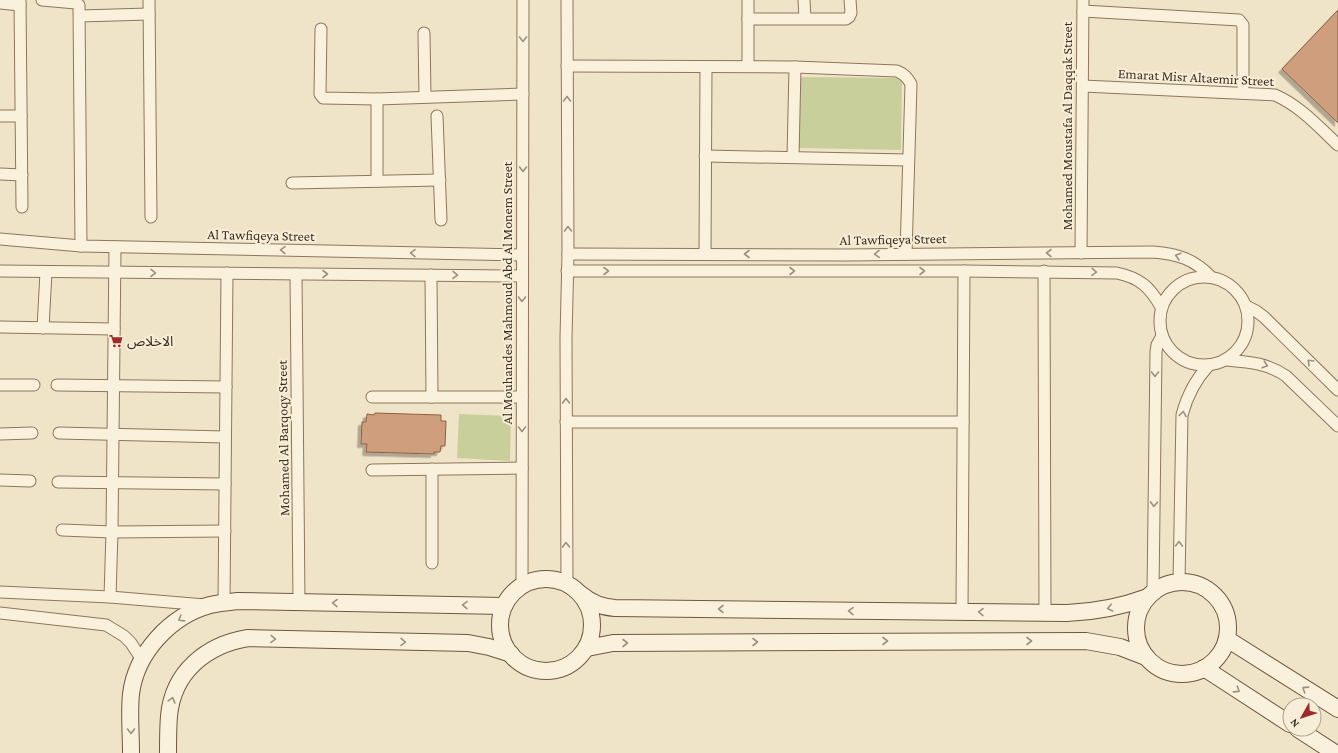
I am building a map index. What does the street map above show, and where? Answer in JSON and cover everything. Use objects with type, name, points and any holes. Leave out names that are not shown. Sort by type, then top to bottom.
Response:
[{"type":"street","points":[[42,0],[77,3],[80,5],[81,246]]},
{"type":"street","points":[[149,0],[151,217]]},
{"type":"street","name":"Al Mouhandes Mahmoud Abd Al Monem Street","points":[[522,586],[523,0]]},
{"type":"street","points":[[567,0],[567,584]]},
{"type":"street","points":[[748,0],[748,66]]},
{"type":"street","points":[[804,0],[805,18]]},
{"type":"street","points":[[748,19],[846,19],[849,17],[850,13],[850,0]]},
{"type":"street","points":[[0,3],[20,2],[22,207]]},
{"type":"street","points":[[1083,6],[1239,20],[1243,25],[1243,93]]},
{"type":"street","name":"Mohamed Moustafa Al Daqqak Street","points":[[1081,253],[1083,6]]},
{"type":"street","points":[[80,16],[149,14]]},
{"type":"street","points":[[321,28],[321,97],[376,99],[523,94]]},
{"type":"street","points":[[424,33],[425,97]]},
{"type":"street","points":[[567,66],[748,66],[897,71],[907,77],[911,84],[906,254]]},
{"type":"street","points":[[705,254],[706,67]]},
{"type":"street","points":[[793,157],[795,67]]},
{"type":"street","name":"Emarat Misr Altaemir Street","points":[[1083,86],[1276,95],[1289,101],[1301,110],[1338,145]]},
{"type":"street","points":[[376,99],[377,181]]},
{"type":"street","points":[[0,116],[21,116]]},
{"type":"street","points":[[437,116],[441,220]]},
{"type":"street","points":[[705,156],[908,160]]},
{"type":"street","points":[[0,174],[22,175]]},
{"type":"street","points":[[292,183],[440,180]]},
{"type":"street","name":"Al Tawfiqeya Street","points":[[0,239],[81,246],[522,255]]},
{"type":"street","points":[[110,597],[113,482],[115,247]]},
{"type":"street","name":"Al Tawfiqeya Street","points":[[568,254],[846,255],[1166,253],[1190,260],[1201,266],[1211,277]]},
{"type":"street","points":[[636,254],[636,270]]},
{"type":"street","points":[[0,271],[522,276]]},
{"type":"street","points":[[567,271],[1044,271],[1117,273],[1139,281],[1148,288],[1161,307]]},
{"type":"street","points":[[962,612],[964,271]]},
{"type":"street","points":[[1044,271],[1045,613]]},
{"type":"street","points":[[43,328],[46,272]]},
{"type":"street","points":[[217,604],[225,531],[227,273]]},
{"type":"street","name":"Mohamed Al Barqoqy Street","points":[[296,274],[299,602]]},
{"type":"street","points":[[431,275],[432,397]]},
{"type":"street","points":[[1198,276],[1211,277],[1226,282],[1238,292],[1246,306],[1248,321],[1246,336],[1235,354],[1226,360],[1209,365],[1190,363],[1173,353],[1162,336],[1159,324],[1161,307],[1175,286],[1186,280],[1198,276]]},
{"type":"street","points":[[1246,306],[1264,317],[1338,390]]},
{"type":"street","points":[[0,327],[114,329]]},
{"type":"street","points":[[582,595],[589,607],[592,621],[592,635],[587,648],[579,658],[569,666],[557,670],[544,671],[531,669],[520,663],[510,654],[505,646],[500,626],[504,606],[509,598],[522,586],[533,581],[544,579],[556,580],[567,584],[582,595],[587,600],[599,606],[615,608],[1045,613],[1096,611],[1129,604],[1150,595],[1169,584],[1179,582],[1191,583],[1202,587],[1216,599],[1226,614],[1228,626],[1227,638],[1215,661],[1194,673],[1173,673],[1163,670],[1153,664],[1140,648],[1137,637],[1136,626],[1138,616],[1142,606],[1150,595],[1156,352],[1157,345],[1162,336]]},
{"type":"street","points":[[1226,360],[1259,363],[1278,370],[1338,426]]},
{"type":"street","points":[[1179,582],[1182,415],[1193,386],[1209,365]]},
{"type":"street","points":[[0,385],[34,385]]},
{"type":"street","points":[[57,385],[226,387]]},
{"type":"street","points":[[372,397],[522,397]]},
{"type":"street","points":[[566,422],[962,422]]},
{"type":"street","points":[[0,434],[32,433]]},
{"type":"street","points":[[59,433],[226,436]]},
{"type":"street","points":[[372,470],[522,468]]},
{"type":"street","points":[[432,469],[432,563]]},
{"type":"street","points":[[0,480],[30,481]]},
{"type":"street","points":[[58,482],[225,484]]},
{"type":"street","points":[[62,530],[112,532],[225,531]]},
{"type":"street","points":[[0,592],[217,604],[238,601],[504,606]]},
{"type":"street","points":[[131,753],[131,695],[134,681],[142,660],[152,644],[172,625],[183,617],[217,604]]},
{"type":"street","points":[[0,613],[106,624],[124,636],[131,643],[142,660]]},
{"type":"street","points":[[168,753],[169,716],[175,692],[180,681],[190,667],[204,654],[219,646],[236,640],[248,638],[468,643],[489,647],[510,654]]},
{"type":"street","points":[[1227,638],[1338,710]]},
{"type":"street","points":[[587,648],[617,643],[1086,641],[1120,647],[1146,657]]},
{"type":"street","points":[[1204,668],[1282,719]]},
{"type":"street","points":[[1310,737],[1335,753]]},
{"type":"green space","points":[[800,77],[902,78],[901,150],[799,148]]},
{"type":"green space","points":[[459,414],[511,416],[510,461],[457,458]]},
{"type":"building","points":[[1338,10],[1338,123],[1282,69]]},
{"type":"building","points":[[375,413],[441,415],[441,421],[446,421],[445,446],[441,446],[440,452],[434,452],[434,454],[366,452],[367,444],[361,444],[362,422],[366,422],[367,414],[374,415]]},
{"type":"place","name":"الاخلاص","points":[[116,341]]}]
